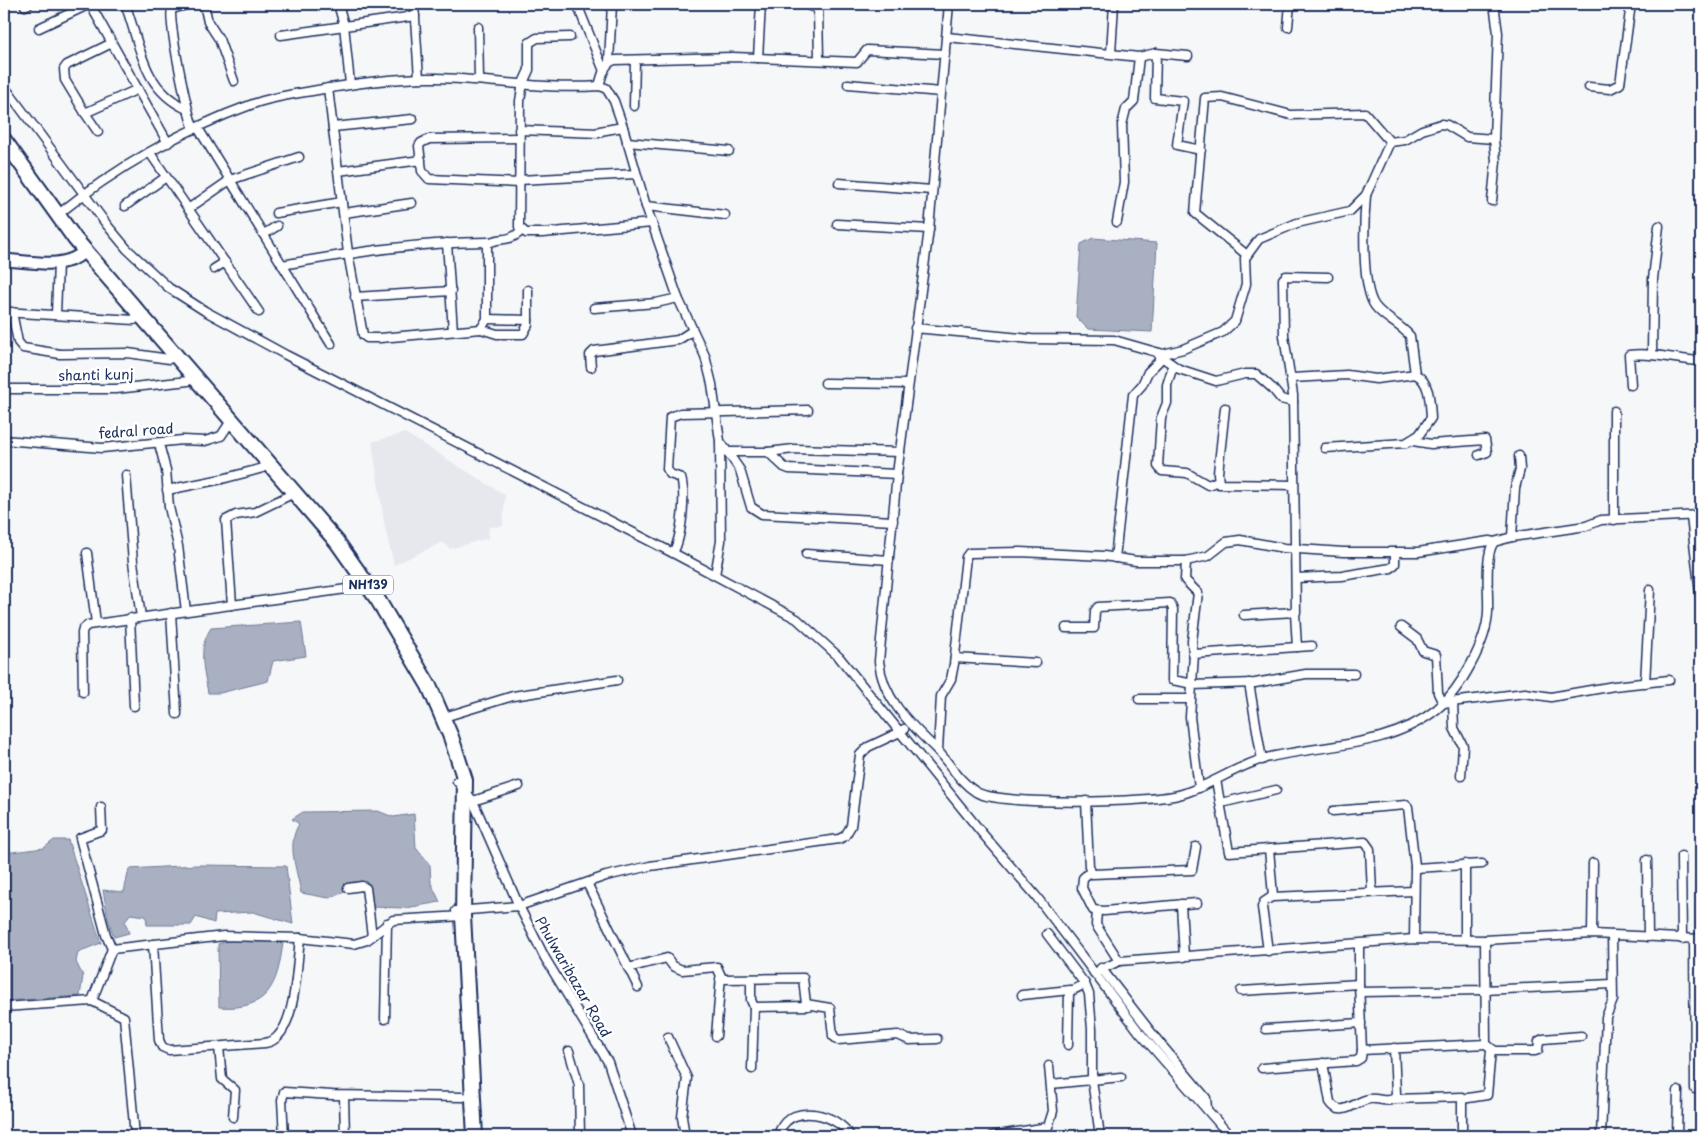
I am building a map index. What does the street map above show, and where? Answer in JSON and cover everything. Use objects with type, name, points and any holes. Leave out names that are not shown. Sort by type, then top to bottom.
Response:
[{"type":"highway","name":"NH139","points":[[4,140],[82,253],[134,320],[188,381],[316,515],[429,686],[444,717],[458,755],[470,797],[460,913]]},
{"type":"highway","name":"NH139","points":[[4,154],[50,221],[82,253],[229,424],[263,468],[364,587],[422,689],[444,739],[457,781],[463,995],[463,1097],[467,1136]]},
{"type":"highway","name":"NH139","points":[[463,995],[475,1136]]},
{"type":"street","points":[[39,28],[90,4],[168,143]]},
{"type":"street","points":[[125,4],[140,53],[154,84],[165,97],[187,108]]},
{"type":"street","points":[[190,4],[176,7],[170,13],[187,108],[196,129],[264,234],[331,344]]},
{"type":"street","points":[[204,4],[208,22],[219,39],[234,80]]},
{"type":"street","points":[[338,4],[344,25],[350,84]]},
{"type":"street","points":[[414,4],[419,78]]},
{"type":"street","points":[[577,4],[604,72]]},
{"type":"street","points":[[599,86],[610,62],[612,4]]},
{"type":"street","points":[[758,58],[761,4]]},
{"type":"street","points":[[805,4],[818,9],[819,59]]},
{"type":"street","points":[[949,4],[929,229],[897,474],[880,668],[884,683],[909,725],[938,750],[970,788],[984,796],[1000,799],[1154,800],[1173,797],[1199,788],[1239,768],[1262,760],[1384,736],[1430,714],[1443,703],[1476,656],[1484,637],[1489,609],[1489,561],[1494,542]]},
{"type":"street","points":[[1111,53],[1114,4]]},
{"type":"street","points":[[1288,27],[1290,4]]},
{"type":"street","points":[[1492,202],[1496,155],[1494,139],[1498,33],[1494,4]]},
{"type":"street","points":[[1589,87],[1610,89],[1620,84],[1631,4]]},
{"type":"street","points":[[281,35],[415,16]]},
{"type":"street","points":[[478,26],[479,80]]},
{"type":"street","points":[[522,230],[518,220],[519,134],[523,84],[529,70],[528,46],[531,40],[570,37]]},
{"type":"street","points":[[947,37],[1139,57],[1156,53],[1188,56]]},
{"type":"street","points":[[98,132],[65,80],[64,68],[112,43]]},
{"type":"street","points":[[610,62],[691,58],[819,59],[856,62],[867,50],[945,54]]},
{"type":"street","points":[[1156,53],[1155,98],[1183,101],[1177,145],[1200,150]]},
{"type":"street","points":[[1117,222],[1124,182],[1122,125],[1126,109],[1134,101],[1139,57]]},
{"type":"street","points":[[634,106],[635,60]]},
{"type":"street","points":[[56,216],[83,195],[150,153],[196,129],[255,103],[350,84],[419,78],[479,80],[550,87],[599,86],[606,88],[610,92],[623,127],[646,206],[678,298],[709,370],[720,441],[721,528],[715,575]]},
{"type":"street","points":[[848,84],[941,92]]},
{"type":"street","points":[[4,86],[83,195],[136,258],[169,288],[286,355],[715,575],[797,619],[813,632],[839,657],[982,833],[1098,970],[1140,1033],[1230,1136]]},
{"type":"street","points":[[328,88],[348,253],[361,331],[367,338],[481,329],[497,334],[519,335],[526,330],[528,290]]},
{"type":"street","points":[[85,113],[138,89]]},
{"type":"street","points":[[1247,255],[1195,213],[1205,98],[1222,97],[1291,115],[1365,112],[1390,142]]},
{"type":"street","points":[[333,127],[413,119]]},
{"type":"street","points":[[1390,142],[1405,140],[1422,130],[1444,124],[1462,135],[1494,139]]},
{"type":"street","points":[[623,127],[599,132],[430,139],[421,142],[422,171],[429,179],[519,181],[636,174]]},
{"type":"street","points":[[627,142],[729,151]]},
{"type":"street","points":[[1159,355],[1183,348],[1223,332],[1233,324],[1246,288],[1245,262],[1254,244],[1265,236],[1297,223],[1345,213],[1356,206],[1366,195],[1390,142]]},
{"type":"street","points":[[150,153],[258,312]]},
{"type":"street","points":[[188,209],[230,180],[299,157]]},
{"type":"street","points":[[338,171],[421,160]]},
{"type":"street","points":[[125,206],[166,177]]},
{"type":"street","points":[[839,183],[932,190]]},
{"type":"street","points":[[1325,448],[1401,444],[1413,440],[1429,423],[1431,418],[1426,383],[1424,379],[1416,374],[1413,368],[1410,336],[1380,312],[1371,298],[1365,261],[1366,195]]},
{"type":"street","points":[[276,213],[342,202]]},
{"type":"street","points":[[344,213],[412,203]]},
{"type":"street","points":[[646,206],[725,215]]},
{"type":"street","points":[[282,265],[348,253],[510,239],[522,230],[542,233],[652,223]]},
{"type":"street","points":[[837,224],[929,229]]},
{"type":"street","points":[[264,234],[277,226]]},
{"type":"street","points":[[1652,354],[1653,279],[1659,226]]},
{"type":"street","points":[[481,329],[487,319],[485,253],[488,242]]},
{"type":"street","points":[[447,243],[453,331]]},
{"type":"street","points":[[4,260],[58,263],[82,253]]},
{"type":"street","points":[[214,269],[225,262]]},
{"type":"street","points":[[56,314],[58,263]]},
{"type":"street","points":[[1298,647],[1295,613],[1297,548],[1293,485],[1293,402],[1292,378],[1284,336],[1283,276],[1328,277]]},
{"type":"street","points":[[355,297],[451,291]]},
{"type":"street","points":[[594,308],[656,303],[678,298]]},
{"type":"street","points":[[134,320],[8,312],[18,342],[23,348],[60,354],[128,353],[169,359]]},
{"type":"street","points":[[487,319],[528,320]]},
{"type":"street","points":[[915,328],[1031,339],[1114,340],[1159,355],[1173,366],[1184,371],[1221,381],[1245,374],[1256,374],[1281,399],[1293,402]]},
{"type":"street","points":[[591,367],[590,355],[594,351],[678,340],[692,331]]},
{"type":"street","points":[[1631,385],[1628,356],[1652,354],[1679,360],[1701,361]]},
{"type":"street","points":[[1115,558],[1133,395],[1142,385],[1148,372],[1159,362],[1159,355]]},
{"type":"street","points":[[1173,366],[1166,385],[1166,403],[1161,415],[1158,466],[1162,471],[1190,474],[1208,485],[1218,481]]},
{"type":"street","points":[[1292,378],[1347,375],[1376,379],[1416,374]]},
{"type":"street","name":"shanti kunj","points":[[4,389],[116,389],[188,381]]},
{"type":"street","points":[[825,383],[908,384]]},
{"type":"street","points":[[1218,481],[1225,408]]},
{"type":"street","points":[[673,553],[680,532],[683,488],[681,478],[670,474],[667,469],[668,421],[677,414],[808,410]]},
{"type":"street","points":[[1614,411],[1614,520]]},
{"type":"street","name":"fedral road","points":[[4,440],[102,448],[159,444],[216,439],[229,424]]},
{"type":"street","points":[[1413,440],[1431,444],[1485,440],[1487,452],[1479,455]]},
{"type":"street","points":[[720,441],[740,470],[749,502],[758,513],[893,521]]},
{"type":"street","points":[[159,444],[186,610]]},
{"type":"street","points":[[727,452],[768,452],[794,449],[900,452]]},
{"type":"street","points":[[768,452],[784,467],[789,469],[897,474]]},
{"type":"street","points":[[1512,537],[1515,488],[1520,469],[1519,456]]},
{"type":"street","points":[[168,490],[263,468]]},
{"type":"street","points":[[126,475],[133,562],[141,616]]},
{"type":"street","points":[[1218,481],[1223,486],[1293,485]]},
{"type":"street","points":[[232,605],[226,520],[230,516],[255,512],[288,496]]},
{"type":"street","points":[[1691,516],[1701,602]]},
{"type":"street","points":[[938,750],[941,696],[951,679],[966,557],[969,553],[1020,552],[1142,561],[1186,561],[1208,556],[1226,542],[1240,540],[1343,552],[1418,552],[1490,541],[1494,542],[1512,537],[1586,526],[1600,520],[1701,516]]},
{"type":"street","points":[[1296,578],[1342,576],[1391,568],[1395,564],[1395,552]]},
{"type":"street","points":[[88,554],[96,623]]},
{"type":"street","points":[[806,554],[889,560]]},
{"type":"street","points":[[1186,561],[1185,580],[1198,593],[1192,641],[1193,684],[1190,699],[1199,788]]},
{"type":"street","points":[[83,692],[83,628],[96,623],[364,587]]},
{"type":"street","points":[[1645,683],[1650,590]]},
{"type":"street","points":[[1066,628],[1094,628],[1095,610],[1098,607],[1170,604],[1173,609],[1172,680],[1193,684],[1249,683],[1298,675],[1354,674]]},
{"type":"street","points":[[172,612],[177,714]]},
{"type":"street","points":[[1244,615],[1295,613]]},
{"type":"street","points":[[130,618],[134,706]]},
{"type":"street","points":[[1401,627],[1417,639],[1423,651],[1434,653],[1436,656],[1438,693],[1443,703]]},
{"type":"street","points":[[1193,654],[1312,646]]},
{"type":"street","points":[[955,658],[1036,663]]},
{"type":"street","points":[[444,717],[513,696],[617,680]]},
{"type":"street","points":[[1443,703],[1525,693],[1551,696],[1669,680]]},
{"type":"street","points":[[1249,683],[1262,760]]},
{"type":"street","points":[[1139,699],[1190,699]]},
{"type":"street","points":[[1453,702],[1454,728],[1463,746],[1461,776]]},
{"type":"street","points":[[112,949],[224,936],[300,938],[354,944],[372,936],[387,923],[400,918],[518,906],[621,872],[650,866],[839,839],[844,836],[851,826],[860,755],[868,747],[900,732],[909,725]]},
{"type":"street","points":[[1216,780],[1229,852],[1365,842],[1370,849],[1372,892]]},
{"type":"street","name":"Phulwaribazar Road","points":[[457,781],[470,797],[518,906],[545,958],[608,1062],[622,1100],[632,1136]]},
{"type":"street","points":[[470,797],[519,786]]},
{"type":"street","points":[[1221,803],[1276,790]]},
{"type":"street","points":[[1086,801],[1090,872]]},
{"type":"street","points":[[1332,811],[1408,806],[1415,868],[1414,939]]},
{"type":"street","points":[[92,1001],[112,949],[106,936],[80,838],[102,830],[101,808]]},
{"type":"street","points":[[1090,872],[1095,874],[1192,870],[1196,846]]},
{"type":"street","points":[[1269,848],[1272,896]]},
{"type":"street","points":[[1681,856],[1682,939]]},
{"type":"street","points":[[1647,860],[1648,937]]},
{"type":"street","points":[[1592,934],[1594,863]]},
{"type":"street","points":[[1465,864],[1465,939]]},
{"type":"street","points":[[1415,868],[1482,864]]},
{"type":"street","points":[[1090,872],[1083,878],[1082,888],[1089,906],[1098,911],[1197,904]]},
{"type":"street","points":[[587,883],[638,987]]},
{"type":"street","points":[[348,888],[362,886],[366,888],[372,936]]},
{"type":"street","points":[[1268,951],[1262,904],[1272,896],[1414,891]]},
{"type":"street","points":[[1181,904],[1184,957]]},
{"type":"street","points":[[1098,911],[1096,925],[1119,961]]},
{"type":"street","points":[[384,1019],[387,923]]},
{"type":"street","points":[[1047,934],[1085,984],[1089,994],[1092,1010],[1092,1080],[1100,1136]]},
{"type":"street","points":[[1098,970],[1119,961],[1414,939],[1485,940],[1592,934],[1697,939],[1695,1089]]},
{"type":"street","points":[[1601,1136],[1606,1017],[1612,1000],[1612,935]]},
{"type":"street","points":[[153,944],[158,1029],[162,1047],[169,1050],[265,1043],[278,1036],[286,1023],[290,1008],[300,938]]},
{"type":"street","points":[[1323,1063],[1330,1102],[1334,1106],[1347,1109],[1367,1099],[1386,1101],[1394,1099],[1460,1097],[1462,1099],[1487,1095],[1488,1047],[1484,990],[1485,940]]},
{"type":"street","points":[[1262,1068],[1360,1060],[1362,1050],[1359,944]]},
{"type":"street","points":[[628,968],[666,958],[673,966],[682,970],[717,967],[720,972],[720,979],[716,1036]]},
{"type":"street","points":[[720,979],[803,978],[808,1006]]},
{"type":"street","points":[[751,979],[751,1000],[754,1007],[752,1069]]},
{"type":"street","points":[[1022,995],[1070,990],[1085,984]]},
{"type":"street","points":[[1241,991],[1359,984]]},
{"type":"street","points":[[1361,992],[1484,990],[1612,984]]},
{"type":"street","points":[[1068,1045],[1068,1001],[1070,990]]},
{"type":"street","points":[[4,1007],[92,1001],[124,1017],[135,1136]]},
{"type":"street","points":[[754,1007],[808,1006],[830,1008],[833,1033],[838,1040],[898,1036],[909,1040],[937,1039]]},
{"type":"street","points":[[1266,1029],[1361,1023]]},
{"type":"street","points":[[1362,1050],[1488,1047],[1535,1051],[1538,1050],[1539,1041],[1543,1038],[1581,1036]]},
{"type":"street","points":[[668,1037],[687,1078],[682,1117],[685,1136]]},
{"type":"street","points":[[219,1047],[222,1079],[235,1090],[232,1117]]},
{"type":"street","points":[[1394,1048],[1394,1099]]},
{"type":"street","points":[[569,1051],[580,1085],[580,1136]]},
{"type":"street","points":[[992,1136],[1048,1127],[1053,1111],[1049,1066]]},
{"type":"street","points":[[1051,1084],[1121,1077]]},
{"type":"street","points":[[1677,1136],[1678,1091]]},
{"type":"street","points":[[284,1136],[282,1100],[284,1092],[344,1096],[463,1097]]},
{"type":"street","points":[[344,1096],[345,1136]]},
{"type":"street","points":[[1462,1099],[1462,1136]]},
{"type":"street","points":[[780,1136],[781,1126],[798,1116],[808,1114],[834,1120],[850,1136]]},
{"type":"shaded area","points":[[405,433],[505,495],[503,526],[489,527],[488,538],[450,549],[443,542],[394,565],[385,528],[372,442]]},
{"type":"water","points":[[1093,238],[1157,243],[1152,332],[1088,329],[1076,317],[1081,244]]},
{"type":"water","points":[[301,622],[306,656],[273,661],[268,681],[220,693],[208,693],[203,652],[204,644],[211,628]]},
{"type":"water","points":[[378,811],[393,817],[414,814],[416,848],[430,865],[431,883],[440,902],[406,908],[368,907],[366,888],[353,889],[329,898],[301,893],[293,849],[293,840],[299,824],[292,819],[303,812]]},
{"type":"water","points":[[54,840],[68,840],[101,943],[78,952],[76,962],[83,976],[80,996],[4,1001],[4,853],[44,848]]},
{"type":"water","points":[[197,865],[286,866],[293,924],[253,912],[215,914],[214,923],[196,917],[191,925],[147,925],[146,916],[130,914],[125,922],[129,933],[114,937],[108,919],[103,890],[124,892],[129,869]]},
{"type":"water","points":[[234,939],[283,942],[278,971],[268,992],[259,1000],[249,1005],[219,1007],[218,944]]}]
